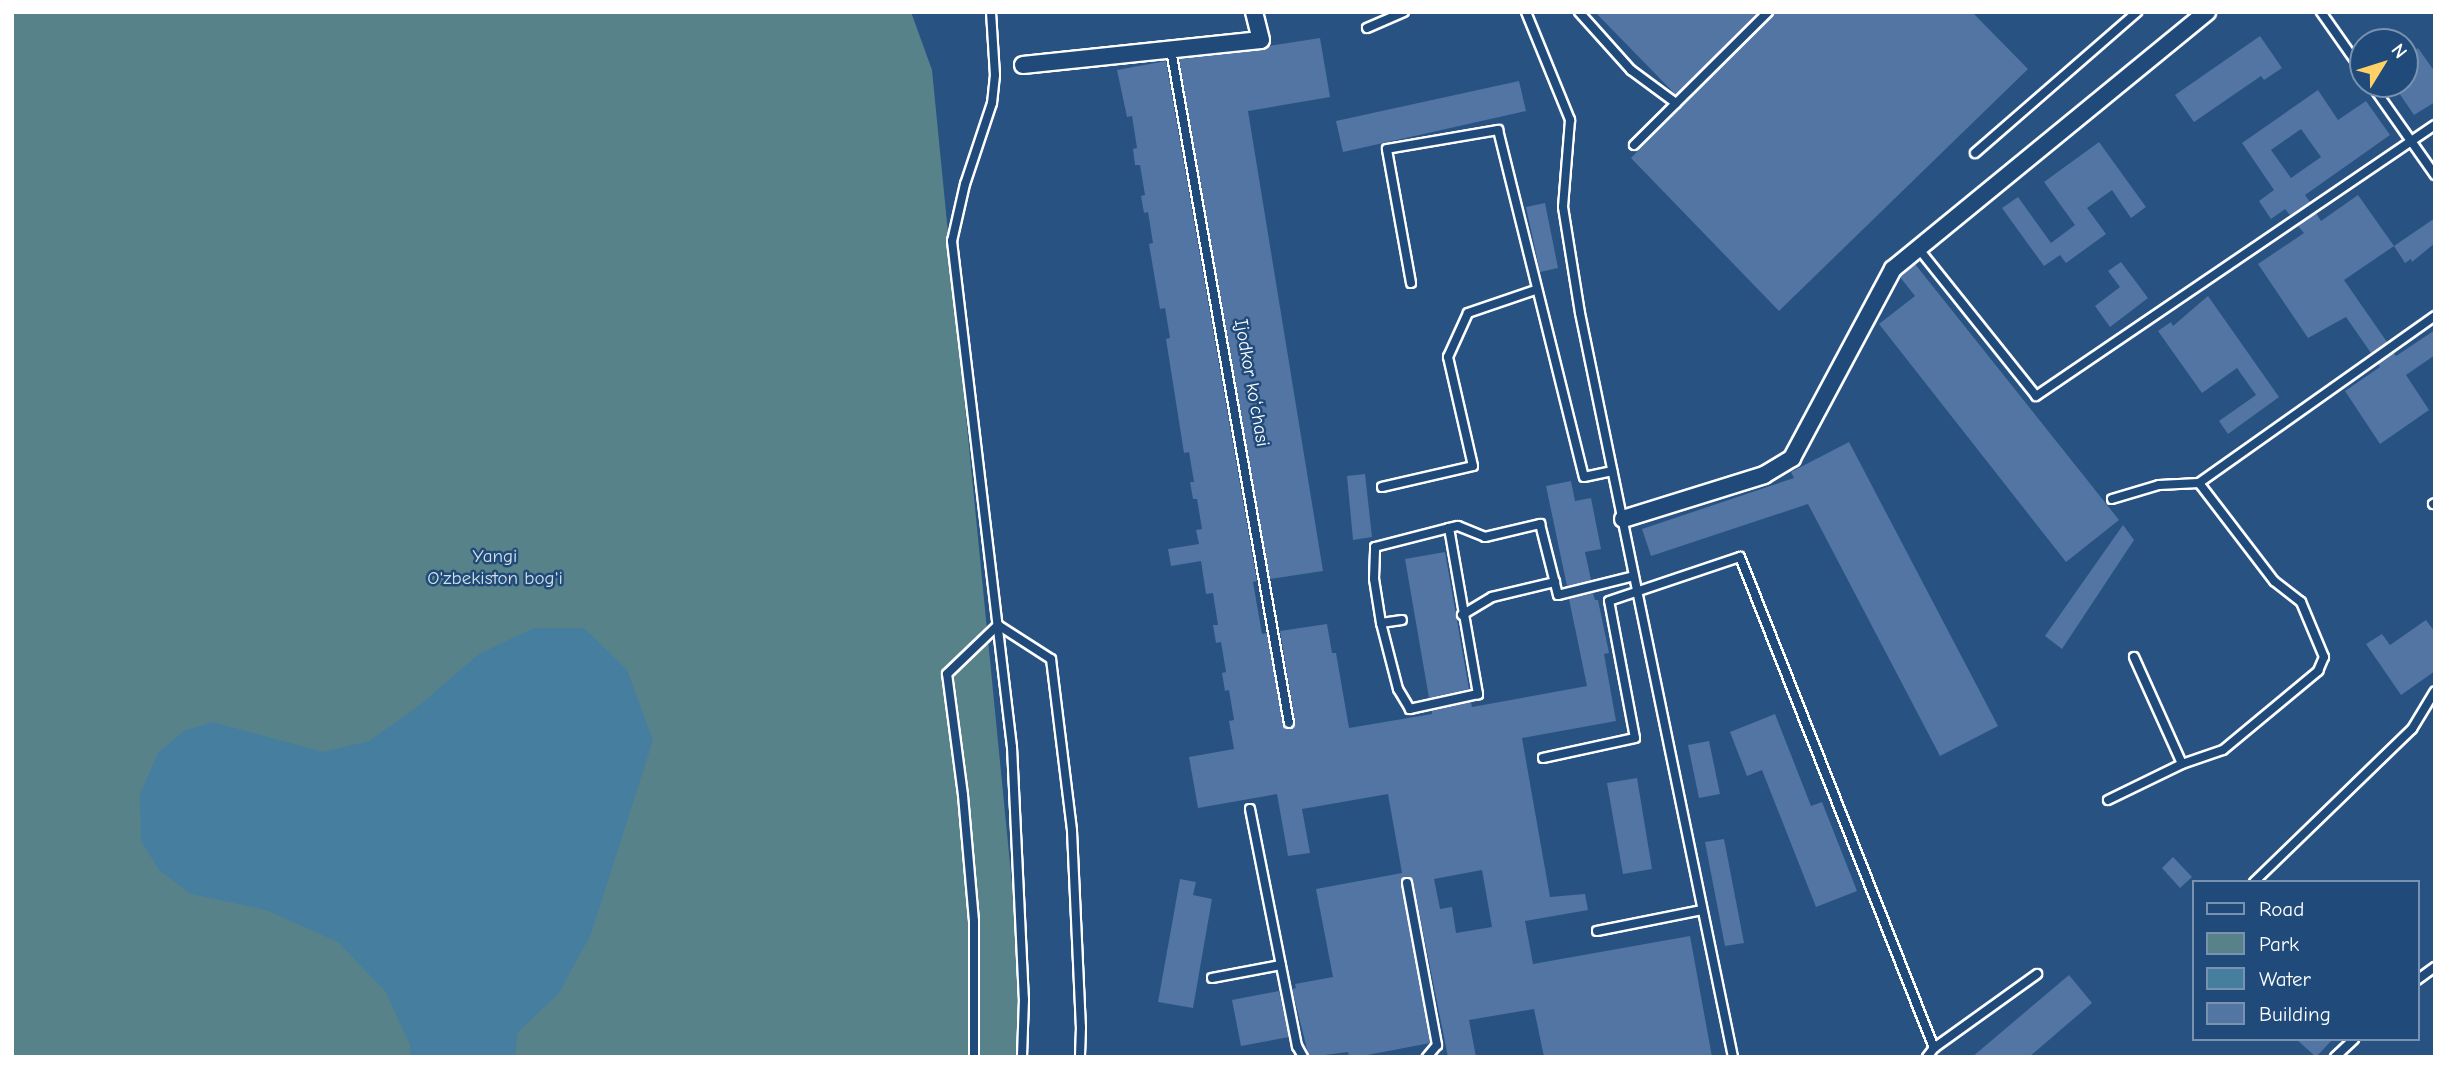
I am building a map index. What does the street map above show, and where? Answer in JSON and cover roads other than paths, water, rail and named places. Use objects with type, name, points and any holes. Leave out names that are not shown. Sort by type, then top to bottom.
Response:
[{"type":"street","points":[[1023,65],[1261,40],[1254,12]]},
{"type":"street","points":[[1623,519],[1764,475],[1792,458],[1893,269],[2207,12]]},
{"type":"lane","points":[[991,12],[995,75],[992,103],[965,184],[952,241],[1012,747],[1024,999],[1021,1057]]},
{"type":"lane","points":[[1367,28],[1404,12]]},
{"type":"lane","points":[[1526,12],[1570,120],[1563,207],[1580,313],[1733,1057]]},
{"type":"lane","points":[[1579,12],[1631,71],[1676,103]]},
{"type":"lane","points":[[1634,145],[1768,12]]},
{"type":"lane","points":[[1975,153],[2137,12]]},
{"type":"lane","points":[[2321,12],[2349,52]]},
{"type":"lane","name":"Ijodkor koʻchasi","points":[[1171,50],[1289,723]]},
{"type":"lane","points":[[2381,98],[2435,176]]},
{"type":"lane","points":[[1918,248],[2036,396],[2435,125]]},
{"type":"lane","points":[[1411,283],[1387,149],[1498,130],[1535,290],[1584,477],[1612,471]]},
{"type":"lane","points":[[1382,487],[1473,466],[1448,357],[1468,313],[1535,290]]},
{"type":"lane","points":[[2112,499],[2159,485],[2199,483],[2435,316]]},
{"type":"lane","points":[[2108,800],[2182,764],[2223,750],[2318,671],[2324,657],[2301,601],[2274,581],[2199,483]]},
{"type":"lane","points":[[1449,528],[1462,615],[1478,694],[1410,709],[1398,689],[1381,624],[1374,579],[1375,547],[1449,528],[1458,526],[1485,537],[1540,524],[1558,595],[1634,576]]},
{"type":"lane","points":[[1543,758],[1635,738],[1609,601],[1740,557],[1934,1048]]},
{"type":"lane","points":[[1462,615],[1492,597],[1555,582]]},
{"type":"lane","points":[[1381,624],[1402,620]]},
{"type":"lane","points":[[974,1057],[974,921],[963,795],[947,674],[998,625]]},
{"type":"lane","points":[[998,625],[1051,659],[1072,831],[1080,1057]]},
{"type":"lane","points":[[2134,657],[2182,764]]},
{"type":"lane","points":[[2257,880],[2412,729],[2435,691]]},
{"type":"lane","points":[[1250,809],[1297,1046],[1303,1057]]},
{"type":"lane","points":[[1407,883],[1437,1045],[1427,1057]]},
{"type":"lane","points":[[1597,931],[1702,910]]},
{"type":"lane","points":[[1212,978],[1281,965]]},
{"type":"lane","points":[[2419,979],[2435,967]]},
{"type":"lane","points":[[1927,1057],[1934,1048],[2037,974]]},
{"type":"lane","points":[[2335,1057],[2352,1041]]},
{"type":"water","points":[[534,628],[584,628],[627,670],[653,740],[591,934],[559,993],[518,1032],[515,1057],[411,1057],[410,1045],[385,991],[338,942],[266,910],[191,894],[159,870],[141,841],[140,794],[158,753],[184,731],[213,722],[323,752],[369,741],[416,708],[479,654]]},
{"type":"park label","name":"Yangi O'zbekiston bog'i","points":[[495,568]]}]
